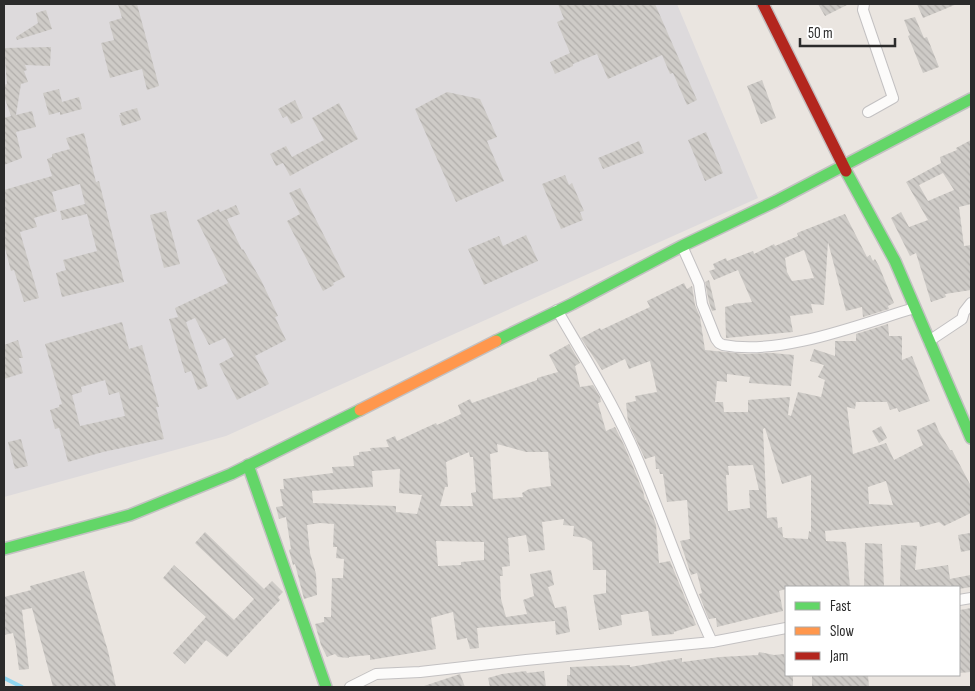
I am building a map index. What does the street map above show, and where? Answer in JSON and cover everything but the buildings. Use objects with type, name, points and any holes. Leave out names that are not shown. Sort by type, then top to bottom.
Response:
[{"type":"main road","points":[[764,4],[843,166],[895,261],[971,438]]},
{"type":"main road","points":[[4,549],[130,515],[230,474],[423,379],[556,310],[572,304],[971,99]]},
{"type":"main road","points":[[248,465],[326,687]]},
{"type":"street","points":[[864,4],[863,10],[893,98],[868,112]]},
{"type":"street","points":[[682,246],[699,284],[702,304],[716,338],[723,345],[750,347],[797,343],[914,308]]},
{"type":"street","points":[[929,341],[962,319],[964,312],[971,303]]},
{"type":"street","points":[[556,310],[600,383],[630,442],[645,476],[694,605],[712,642]]},
{"type":"street","points":[[350,687],[376,674],[420,672],[712,642],[785,628]]},
{"type":"shaded area","points":[[4,4],[677,4],[758,198],[226,436],[4,497]]},
{"type":"waterway","points":[[4,678],[22,687]]},
{"type":"traffic: fast","points":[[496,341],[572,304],[682,246],[776,201],[971,99]]},
{"type":"traffic: fast","points":[[846,171],[895,261],[971,438]]},
{"type":"traffic: fast","points":[[4,549],[130,515],[231,474],[360,410]]},
{"type":"traffic: fast","points":[[248,465],[326,687]]},
{"type":"traffic: slow","points":[[360,410],[496,341]]},
{"type":"traffic: jam","points":[[763,4],[846,171]]}]
